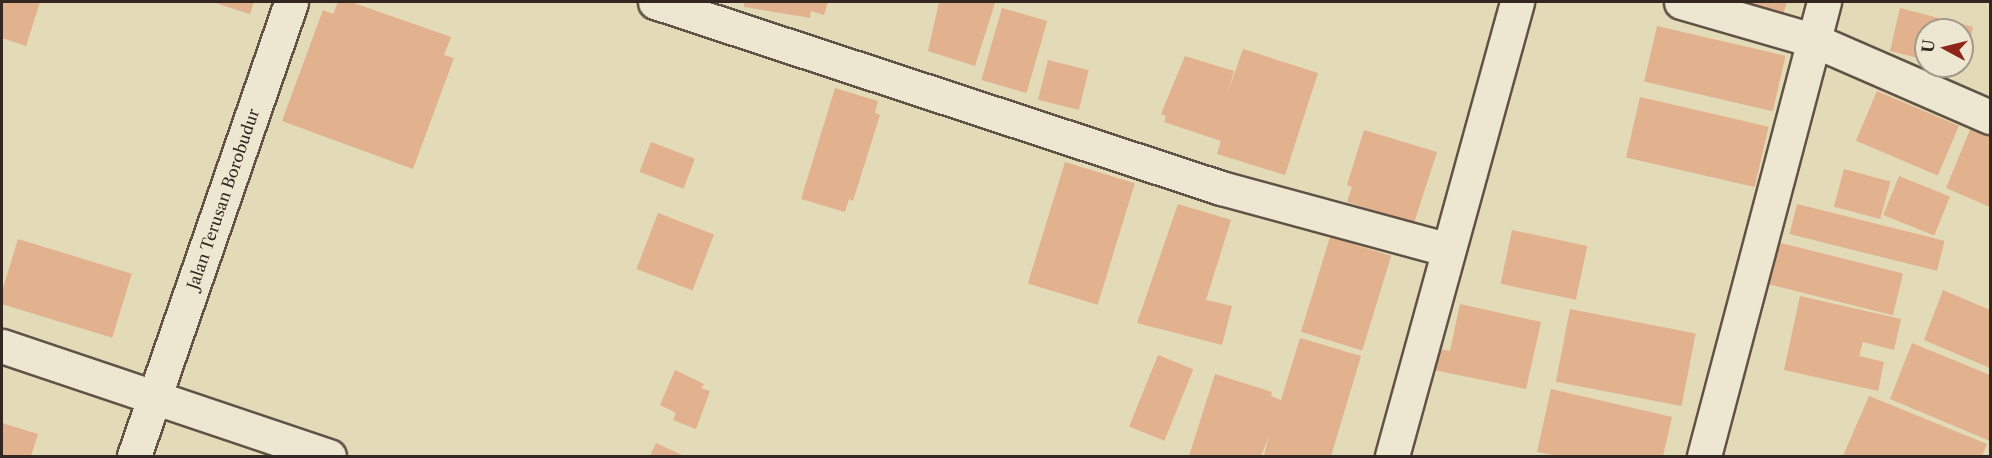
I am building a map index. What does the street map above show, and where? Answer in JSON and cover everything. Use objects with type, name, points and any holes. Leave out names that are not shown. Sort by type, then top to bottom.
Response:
[{"type":"street","name":"Jalan Terusan Borobudur","points":[[134,456],[291,2]]},
{"type":"street","points":[[655,2],[1221,188],[1446,249]]},
{"type":"street","points":[[1392,456],[1446,249],[1517,2]]},
{"type":"street","points":[[1681,2],[1813,40],[1990,117]]},
{"type":"street","points":[[1704,456],[1824,2]]},
{"type":"street","points":[[2,346],[329,456]]},
{"type":"building","points":[[2,2],[40,2],[26,46],[2,38]]},
{"type":"building","points":[[212,2],[254,2],[250,14]]},
{"type":"building","points":[[338,2],[351,2],[451,37],[444,55],[454,58],[413,169],[282,121],[323,10],[333,14]]},
{"type":"building","points":[[744,2],[828,2],[824,15],[811,11],[810,18],[744,7]]},
{"type":"building","points":[[939,2],[995,3],[975,66],[928,51]]},
{"type":"building","points":[[1711,2],[1787,2],[1780,24]]},
{"type":"building","points":[[1002,8],[1047,21],[1027,93],[981,80]]},
{"type":"building","points":[[1900,8],[1938,18],[1914,18],[1914,57],[1890,51]]},
{"type":"building","points":[[1657,26],[1786,56],[1773,111],[1644,82]]},
{"type":"building","points":[[1243,49],[1318,73],[1285,175],[1217,154],[1221,141],[1164,122],[1166,116],[1161,114],[1185,56],[1234,71],[1227,95]]},
{"type":"building","points":[[1048,60],[1089,70],[1079,110],[1038,100]]},
{"type":"building","points":[[835,88],[878,101],[875,113],[880,115],[853,201],[849,199],[845,212],[801,199]]},
{"type":"building","points":[[1877,91],[1959,126],[1938,175],[1856,141]]},
{"type":"building","points":[[1640,97],[1769,127],[1755,187],[1626,157]]},
{"type":"building","points":[[1974,120],[1990,127],[1990,207],[1946,188]]},
{"type":"building","points":[[1364,130],[1437,152],[1414,223],[1347,202],[1352,187],[1347,185]]},
{"type":"building","points":[[651,142],[695,159],[683,189],[640,172]]},
{"type":"building","points":[[1065,162],[1135,183],[1098,305],[1028,283]]},
{"type":"building","points":[[1844,169],[1890,181],[1880,219],[1834,207]]},
{"type":"building","points":[[1899,176],[1950,197],[1934,236],[1883,215]]},
{"type":"building","points":[[1178,204],[1231,220],[1206,300],[1232,306],[1222,345],[1137,323]]},
{"type":"building","points":[[1797,204],[1944,241],[1937,271],[1790,234]]},
{"type":"building","points":[[658,213],[714,235],[693,291],[636,269]]},
{"type":"building","points":[[1512,230],[1587,246],[1576,300],[1501,284]]},
{"type":"building","points":[[1330,237],[1391,256],[1362,350],[1301,332]]},
{"type":"building","points":[[18,239],[132,274],[112,338],[2,304],[2,291]]},
{"type":"building","points":[[1777,242],[1903,273],[1893,315],[1767,284]]},
{"type":"building","points":[[1943,290],[1990,310],[1990,368],[1924,340]]},
{"type":"building","points":[[1800,296],[1901,319],[1894,350],[1863,342],[1859,356],[1884,362],[1878,391],[1784,370]]},
{"type":"building","points":[[1460,304],[1541,322],[1526,389],[1424,368],[1428,347],[1450,351]]},
{"type":"building","points":[[1570,309],[1696,333],[1682,406],[1556,382]]},
{"type":"building","points":[[1300,338],[1361,356],[1331,456],[1264,455],[1269,436],[1261,456],[1189,456],[1215,374],[1272,392],[1271,396],[1281,400]]},
{"type":"building","points":[[1912,343],[1990,375],[1990,441],[1890,399]]},
{"type":"building","points":[[1158,355],[1193,369],[1164,441],[1129,426]]},
{"type":"building","points":[[675,370],[704,384],[701,388],[710,391],[696,429],[673,420],[676,413],[660,405]]},
{"type":"building","points":[[1551,389],[1672,417],[1663,456],[1558,456],[1537,452]]},
{"type":"building","points":[[1869,396],[1987,444],[1982,456],[1843,456]]},
{"type":"building","points":[[2,423],[38,434],[31,456],[2,456]]},
{"type":"building","points":[[656,443],[684,456],[650,456]]}]
